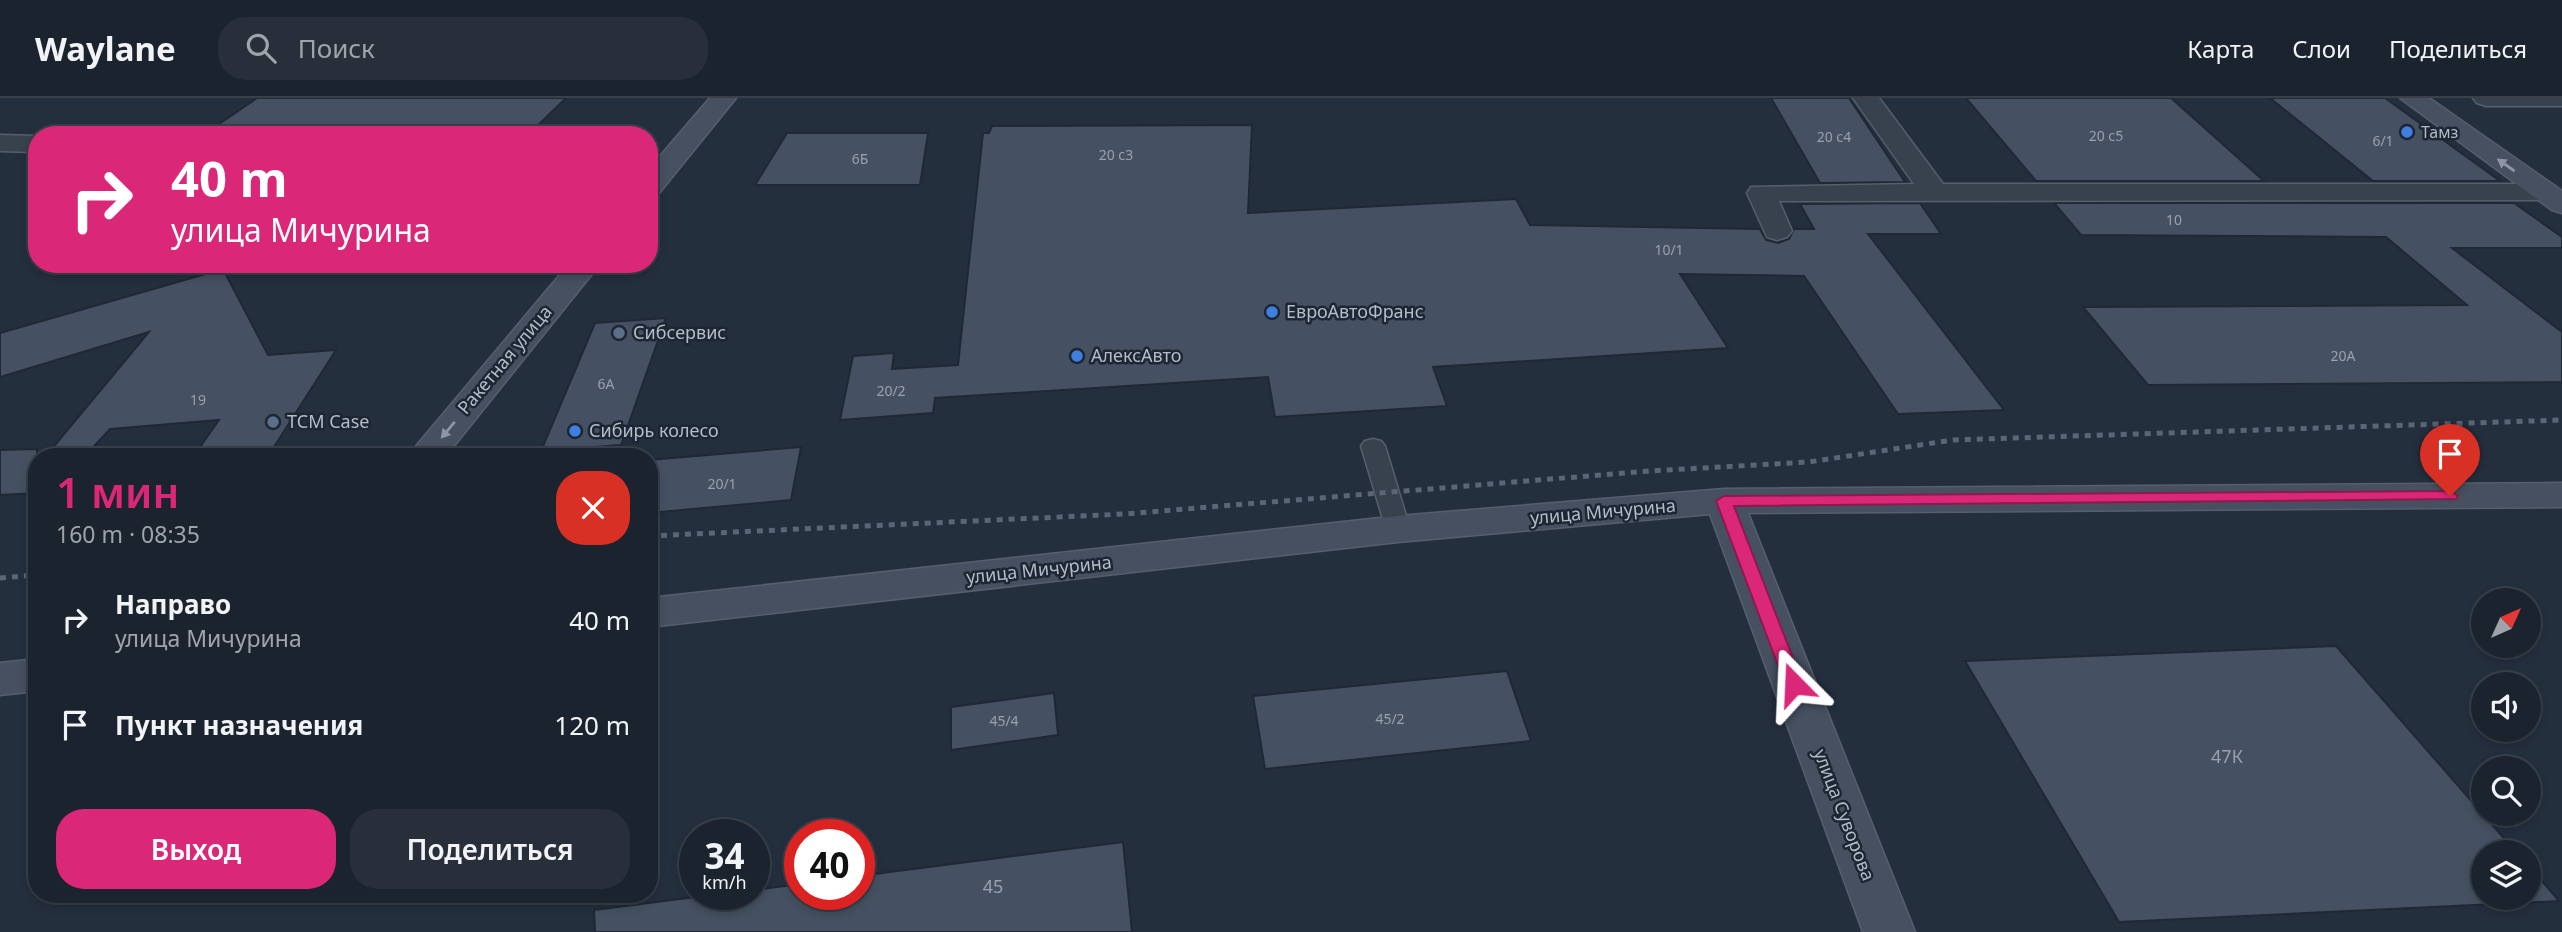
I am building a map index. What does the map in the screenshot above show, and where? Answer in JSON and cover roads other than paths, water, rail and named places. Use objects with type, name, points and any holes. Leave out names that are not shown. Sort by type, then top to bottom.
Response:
[{"type":"main road","points":[[659,164],[723,98]]},
{"type":"main road","points":[[2413,98],[2553,198]]},
{"type":"main road","name":"Ракетная улица","points":[[432,448],[578,273]]},
{"type":"main road","name":"улица Мичурина","points":[[658,612],[1398,529],[1724,501],[2562,495]]},
{"type":"main road","name":"улица Суворова","points":[[1724,501],[1889,932]]},
{"type":"main road","points":[[0,679],[28,676]]},
{"type":"street","points":[[1866,98],[1934,192]]},
{"type":"street","points":[[2486,98],[2562,98]]},
{"type":"street","points":[[0,143],[28,144]]},
{"type":"street","points":[[1777,231],[1762,192],[2553,198]]},
{"type":"lane","points":[[1373,446],[1398,529]]},
{"type":"railway","points":[[658,536],[1124,514],[1649,471],[1809,462],[1953,440],[2562,420]]},
{"type":"railway","points":[[0,578],[28,576]]},
{"type":"place","name":"Тамз","points":[[2407,132]]},
{"type":"place","name":"ЕвроАвтоФранс","points":[[1272,312]]},
{"type":"place","name":"Сибсервис","points":[[619,333]]},
{"type":"place","name":"АлексАвто","points":[[1077,356]]},
{"type":"place","name":"ТСМ Case","points":[[273,422]]},
{"type":"place","name":"Сибирь колесо","points":[[575,431]]}]
